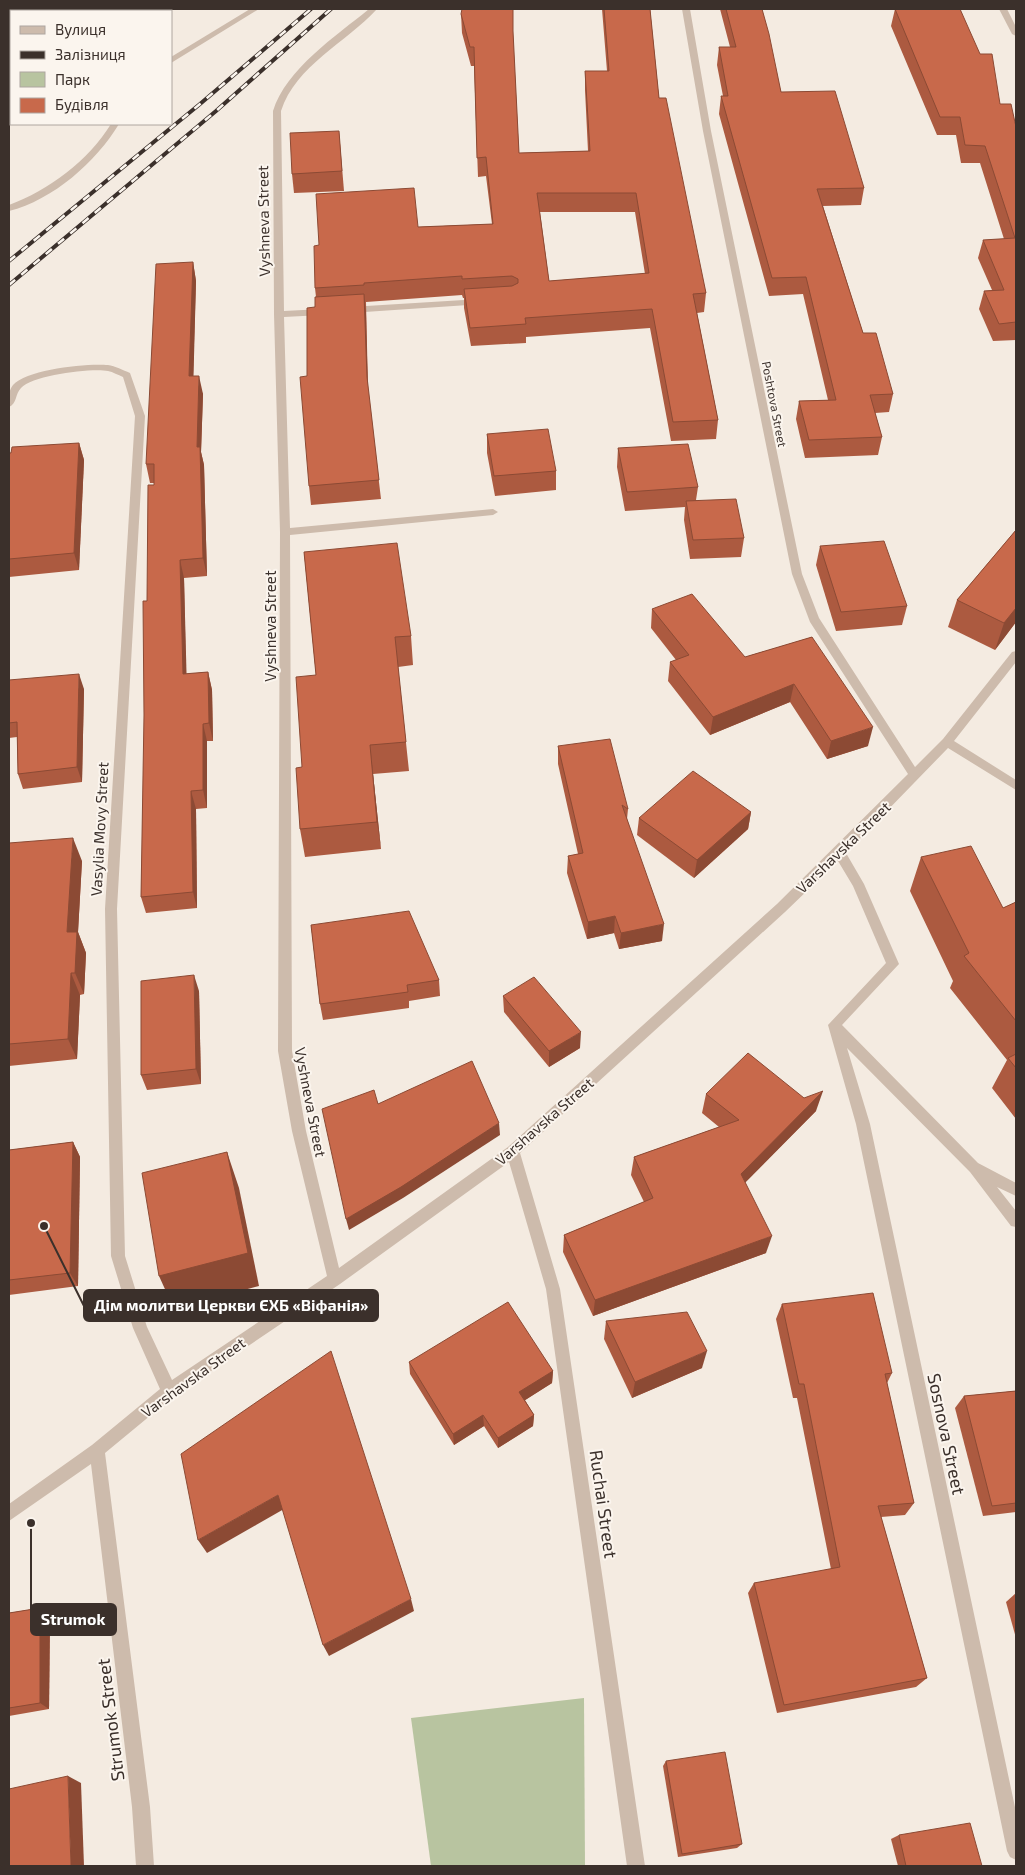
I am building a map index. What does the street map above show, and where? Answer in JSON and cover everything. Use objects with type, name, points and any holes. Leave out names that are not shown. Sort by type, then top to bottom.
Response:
[{"type":"street","points":[[172,60],[255,9]]},
{"type":"street","name":"Vyshneva Street","points":[[335,1279],[299,1131],[285,1051],[285,532],[279,314],[278,103],[301,72],[374,9]]},
{"type":"street","name":"Poshtova Street","points":[[686,9],[709,140],[797,574],[814,619],[915,776]]},
{"type":"street","points":[[1003,9],[1016,34]]},
{"type":"street","points":[[9,208],[40,196],[74,170],[110,134],[114,125]]},
{"type":"street","points":[[279,314],[493,301]]},
{"type":"street","name":"Vasylia Movy Street","points":[[9,404],[17,386],[33,378],[60,370],[109,368],[127,375],[140,416],[111,909],[118,1256],[140,1328],[169,1391]]},
{"type":"street","points":[[285,532],[493,512]]},
{"type":"street","name":"Varshavska Street","points":[[9,1513],[97,1450],[169,1391],[335,1279],[514,1151],[781,908],[839,852],[947,742],[1016,655]]},
{"type":"street","points":[[947,742],[1016,786]]},
{"type":"street","points":[[839,852],[858,884],[893,964],[834,1025],[973,1167],[1016,1221]]},
{"type":"street","name":"Sosnova Street","points":[[834,1025],[863,1124],[1016,1851]]},
{"type":"street","name":"Ruchai Street","points":[[514,1151],[553,1288],[636,1866]]},
{"type":"street","points":[[973,1167],[1016,1190]]},
{"type":"street","name":"Strumok Street","points":[[97,1450],[141,1807],[145,1866]]},
{"type":"green space","points":[[584,1698],[585,1866],[431,1866],[411,1718]]},
{"type":"building","points":[[67,9],[107,9],[107,10]]},
{"type":"building","points":[[462,9],[513,9],[519,153],[590,151],[585,71],[609,71],[604,9],[650,9],[659,98],[666,98],[706,293],[693,294],[718,420],[673,422],[652,309],[525,318],[526,324],[470,328],[464,289],[512,286],[518,283],[518,279],[512,276],[462,279],[462,276],[315,288],[314,246],[319,245],[316,194],[414,188],[418,227],[493,224],[486,157],[477,158],[474,47],[470,47],[461,14]],"holes":[[[537,193],[636,193],[649,273],[549,281]]]},
{"type":"building","points":[[726,9],[762,9],[781,92],[835,91],[864,188],[817,189],[863,333],[876,333],[893,394],[870,395],[882,437],[809,440],[799,401],[836,400],[806,277],[772,278],[721,96],[728,96],[719,47],[736,47]]},
{"type":"building","points":[[895,9],[960,9],[980,54],[992,54],[1000,104],[1011,104],[1016,127],[1016,322],[999,324],[984,291],[1004,290],[983,240],[1015,238],[985,146],[965,145],[960,117],[940,117]]},
{"type":"building","points":[[339,131],[342,171],[292,174],[290,133]]},
{"type":"building","points":[[193,262],[189,376],[199,376],[197,447],[200,447],[203,558],[180,560],[183,674],[208,672],[209,723],[203,724],[203,790],[191,791],[193,892],[141,897],[144,715],[143,601],[147,601],[148,485],[154,485],[154,464],[146,464],[156,264]]},
{"type":"building","points":[[364,294],[367,377],[379,480],[309,486],[300,377],[307,376],[307,308],[315,307],[315,297]]},
{"type":"building","points":[[548,429],[556,471],[494,476],[487,434]]},
{"type":"building","points":[[79,443],[74,553],[9,559],[9,453],[11,453],[12,447]]},
{"type":"building","points":[[688,444],[698,487],[627,492],[618,448]]},
{"type":"building","points":[[736,499],[744,538],[693,540],[686,501]]},
{"type":"building","points":[[1016,530],[1016,608],[1004,623],[957,600]]},
{"type":"building","points":[[884,541],[907,606],[841,612],[820,546]]},
{"type":"building","points":[[397,543],[411,636],[395,637],[406,742],[370,745],[377,822],[300,829],[296,768],[302,767],[296,677],[316,675],[304,552]]},
{"type":"building","points":[[692,594],[745,657],[812,637],[873,727],[831,741],[794,684],[713,717],[670,662],[689,655],[652,609]]},
{"type":"building","points":[[79,674],[77,767],[18,774],[17,722],[9,723],[9,680]]},
{"type":"building","points":[[610,739],[628,809],[622,805],[664,924],[621,933],[615,916],[588,922],[568,856],[583,853],[558,746]]},
{"type":"building","points":[[693,771],[751,812],[697,860],[639,818]]},
{"type":"building","points":[[73,838],[67,932],[77,932],[75,973],[71,973],[68,1039],[9,1044],[9,843]]},
{"type":"building","points":[[971,846],[1003,908],[1016,902],[1016,1021],[964,956],[969,953],[921,857]]},
{"type":"building","points":[[409,911],[439,980],[407,985],[408,992],[320,1004],[311,925]]},
{"type":"building","points":[[194,975],[196,1069],[141,1075],[141,981]]},
{"type":"building","points":[[534,977],[581,1032],[549,1051],[503,996]]},
{"type":"building","points":[[748,1053],[804,1098],[823,1091],[741,1174],[772,1236],[595,1300],[564,1235],[653,1198],[634,1157],[739,1120],[706,1094]]},
{"type":"building","points":[[1016,1054],[1016,1068],[1008,1058]]},
{"type":"building","points":[[472,1061],[499,1123],[401,1187],[346,1219],[322,1109],[374,1090],[378,1104]]},
{"type":"building","points":[[73,1142],[70,1273],[9,1280],[9,1150]]},
{"type":"building","points":[[227,1152],[248,1253],[159,1276],[142,1173]]},
{"type":"building","points":[[873,1293],[892,1373],[885,1374],[914,1503],[878,1506],[927,1678],[784,1705],[754,1583],[840,1567],[804,1384],[799,1384],[782,1304]]},
{"type":"building","points":[[508,1302],[553,1371],[519,1392],[534,1415],[498,1438],[483,1415],[453,1434],[409,1362]]},
{"type":"building","points":[[687,1312],[707,1351],[635,1382],[606,1321]]},
{"type":"building","points":[[331,1351],[411,1599],[323,1645],[278,1495],[198,1540],[181,1454]]},
{"type":"building","points":[[1016,1391],[1016,1503],[992,1506],[964,1396]]},
{"type":"building","points":[[40,1608],[40,1703],[9,1708],[9,1613]]},
{"type":"building","points":[[725,1752],[742,1844],[682,1854],[666,1761]]},
{"type":"building","points":[[68,1776],[71,1866],[9,1866],[9,1789]]},
{"type":"building","points":[[970,1823],[982,1866],[906,1866],[899,1835]]},
{"type":"railway","points":[[9,261],[200,104],[311,9]]},
{"type":"railway","points":[[9,285],[216,111],[331,9]]},
{"type":"place","name":"Дім молитви Церкви ЄХБ «Віфанія»","points":[[44,1226]]},
{"type":"place","name":"Strumok","points":[[31,1523]]}]
